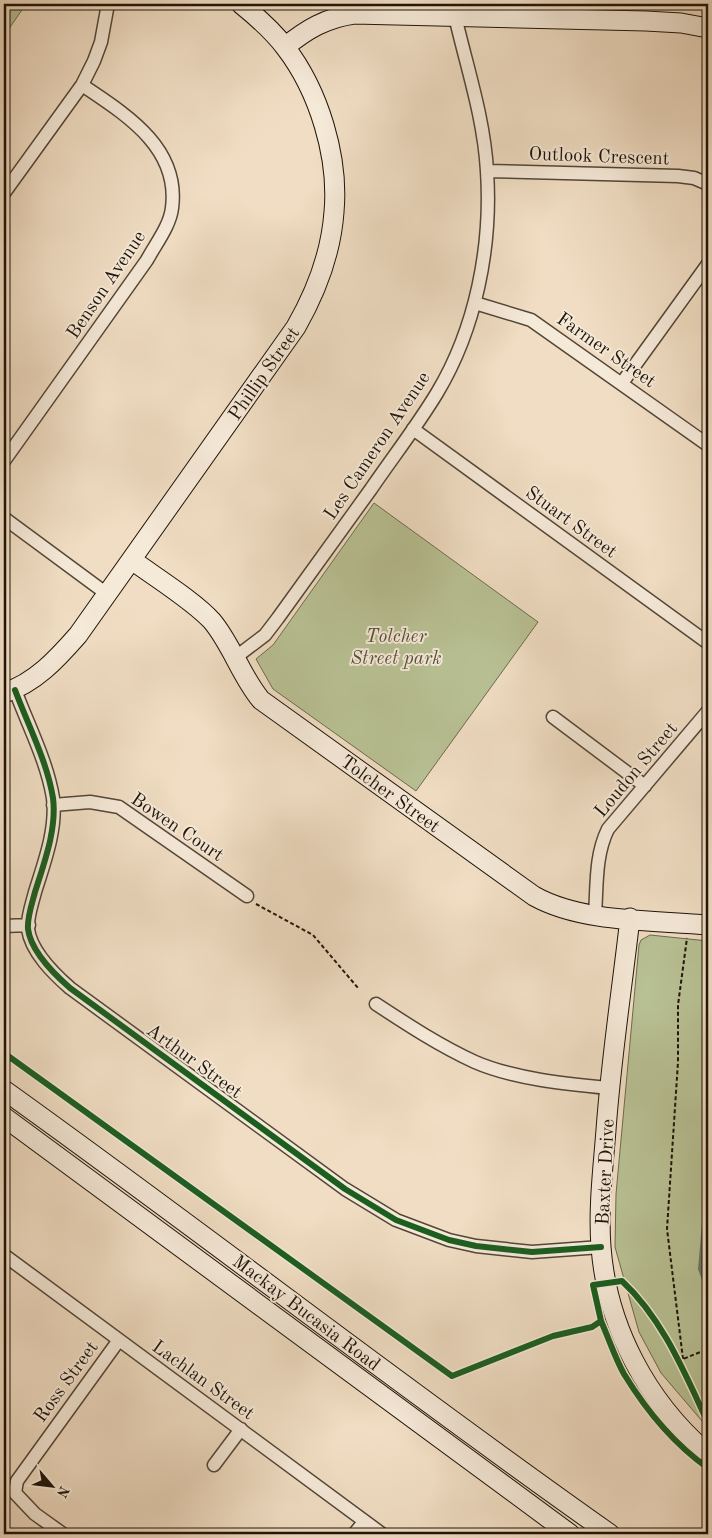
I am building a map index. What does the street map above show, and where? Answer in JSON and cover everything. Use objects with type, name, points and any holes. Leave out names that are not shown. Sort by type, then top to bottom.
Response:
[{"type":"street","points":[[4,193],[82,84],[101,42],[108,4]]},
{"type":"street","name":"Phillip Street","points":[[9,692],[36,678],[59,657],[108,594],[296,327],[320,279],[334,212],[334,174],[327,138],[311,93],[285,46],[241,4]]},
{"type":"street","points":[[285,46],[309,28],[336,16],[354,14],[456,16],[489,10],[681,23],[708,28]]},
{"type":"street","name":"Les Cameron Avenue","points":[[236,657],[265,635],[414,429],[438,391],[460,345],[475,303],[487,217],[487,171],[475,91],[456,16]]},
{"type":"street","name":"Benson Avenue","points":[[4,461],[147,260],[161,235],[172,209],[171,182],[165,159],[154,142],[135,124],[82,84]]},
{"type":"street","name":"Outlook Crescent","points":[[487,171],[678,176],[692,178],[708,184]]},
{"type":"street","points":[[622,383],[708,264]]},
{"type":"street","name":"Farmer Street","points":[[475,303],[531,320],[708,445]]},
{"type":"street","name":"Stuart Street","points":[[414,429],[708,643]]},
{"type":"street","points":[[4,518],[108,594]]},
{"type":"street","name":"Tolcher Street","points":[[132,560],[202,611],[212,622],[236,657],[252,689],[261,700],[534,896],[556,907],[594,915],[708,925]]},
{"type":"street","points":[[4,926],[29,925],[49,840],[53,805],[46,771],[9,692]]},
{"type":"street","name":"Loudon Street","points":[[594,915],[598,862],[603,840],[618,816],[708,711]]},
{"type":"street","points":[[553,717],[645,786]]},
{"type":"street","name":"Bowen Court","points":[[53,805],[90,802],[119,807],[247,896]]},
{"type":"street","name":"Baxter Drive","points":[[630,918],[609,1088],[600,1207],[600,1247],[609,1298],[619,1331],[634,1362],[666,1409],[708,1454]]},
{"type":"street","name":"Arthur Street","points":[[29,925],[28,931],[40,956],[51,971],[70,988],[370,1206],[423,1232],[476,1246],[532,1252],[600,1247]]},
{"type":"street","points":[[376,1004],[440,1045],[477,1063],[554,1083],[609,1088]]},
{"type":"street","name":"Mackay Bucasia Road","points":[[4,1090],[525,1474],[610,1534]]},
{"type":"street","name":"Mackay Bucasia Road","points":[[4,1117],[570,1534]]},
{"type":"street","name":"Lachlan Street","points":[[4,1255],[382,1534]]},
{"type":"street","name":"Ross Street","points":[[63,1534],[9,1494],[20,1474],[118,1340]]},
{"type":"street","points":[[214,1465],[241,1429]]},
{"type":"street","points":[[354,1534],[364,1522]]},
{"type":"path","points":[[247,896],[260,907],[313,935],[358,988]]},
{"type":"path","points":[[683,1369],[680,1360],[667,1229],[678,1062],[678,1005],[687,936]]},
{"type":"path","points":[[680,1360],[708,1349]]},
{"type":"path","points":[[674,1354],[680,1360]]},
{"type":"green space","points":[[4,4],[26,4],[4,36]]},
{"type":"green space","name":"Tolcher Street park","points":[[374,503],[538,622],[416,791],[273,689],[256,659],[273,645]]},
{"type":"green space","points":[[650,935],[708,941],[708,1428],[661,1373],[639,1332],[615,1247],[616,1194],[639,945],[641,940]]},
{"type":"waterway","points":[[708,1179],[700,1269],[708,1290]]},
{"type":"cycle path","points":[[15,690],[37,743],[53,798],[54,810],[49,846],[30,910],[28,929],[38,954],[57,976],[70,988],[345,1189],[396,1220],[449,1240],[476,1246],[532,1252],[601,1247]]},
{"type":"cycle path","points":[[4,1053],[452,1376],[553,1336],[592,1327],[601,1321],[624,1374],[642,1400],[661,1426],[708,1468]]},
{"type":"cycle path","points":[[601,1321],[593,1285],[622,1281],[650,1312],[672,1348],[708,1423]]}]
